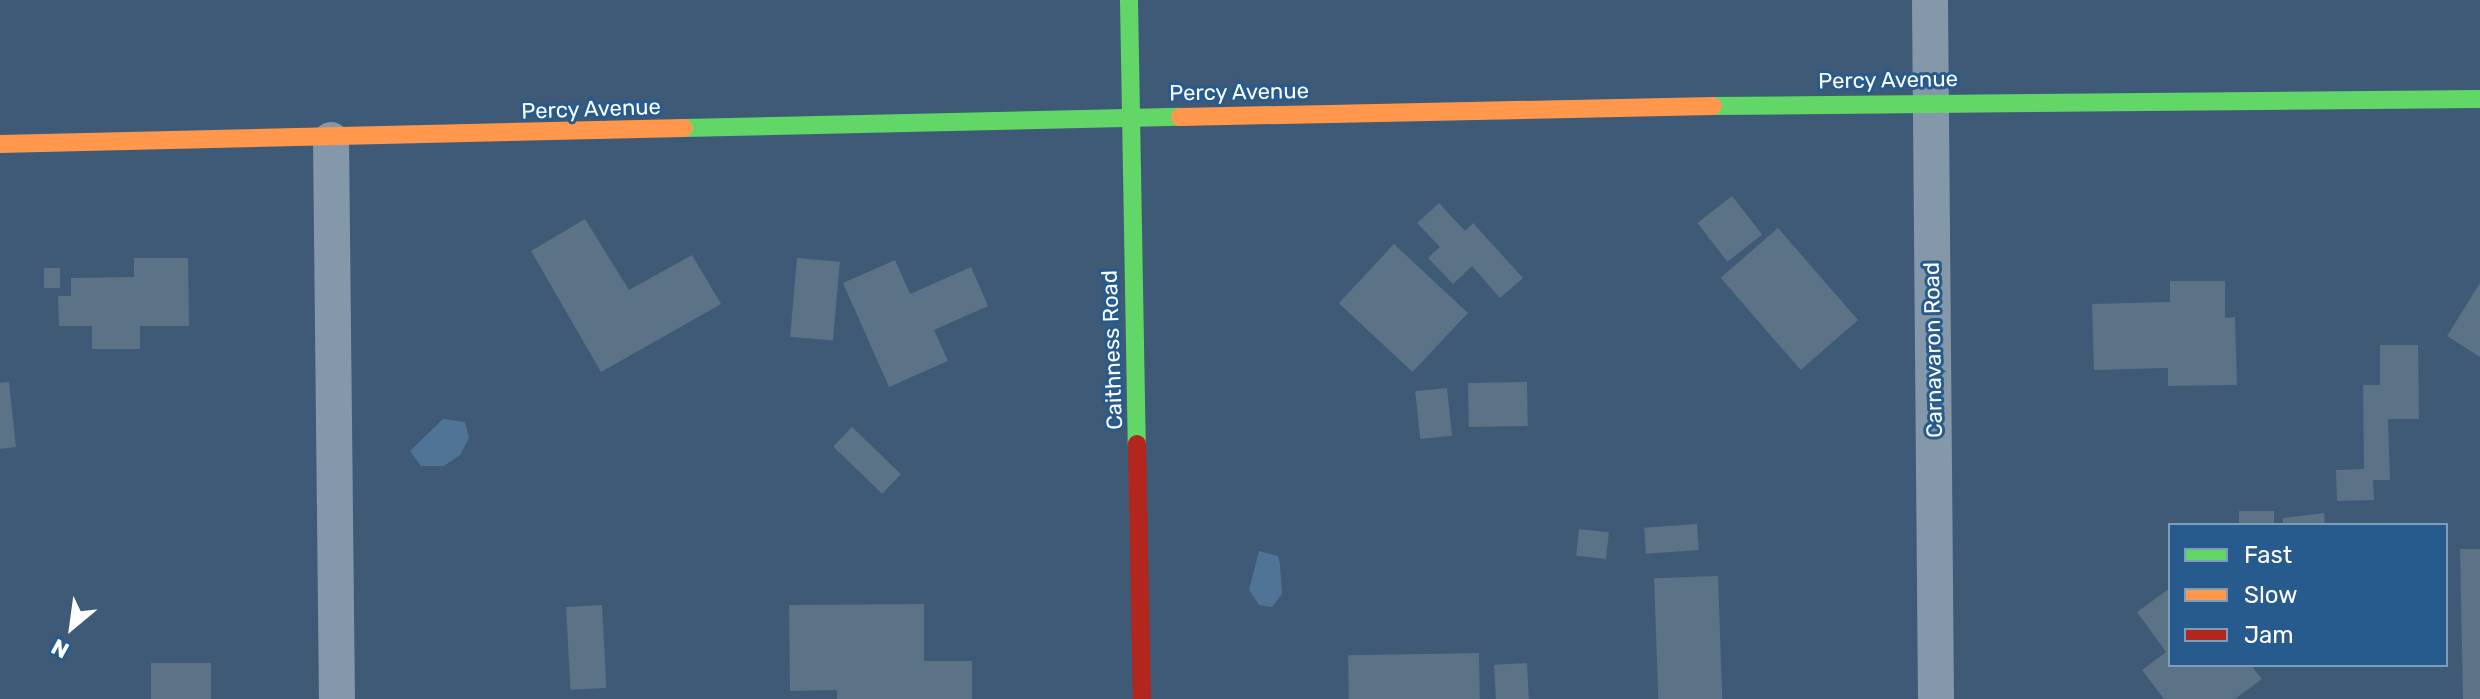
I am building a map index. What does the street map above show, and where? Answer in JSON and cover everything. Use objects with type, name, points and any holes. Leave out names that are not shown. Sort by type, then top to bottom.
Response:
[{"type":"street","name":"Caithness Road","points":[[1129,0],[1142,699]]},
{"type":"street","name":"Carnavaron Road","points":[[1930,0],[1936,699]]},
{"type":"street","name":"Percy Avenue","points":[[0,144],[331,140],[1130,118],[1931,103],[2480,99]]},
{"type":"street","points":[[331,140],[337,699]]},
{"type":"water","points":[[443,419],[465,422],[469,438],[460,455],[444,466],[421,466],[410,451]]},
{"type":"water","points":[[1259,551],[1278,556],[1280,564],[1282,594],[1272,607],[1259,605],[1249,590]]},
{"type":"building","points":[[1732,196],[1762,235],[1727,262],[1697,223]]},
{"type":"building","points":[[1439,203],[1465,231],[1473,223],[1523,278],[1500,298],[1472,266],[1453,284],[1428,258],[1440,247],[1417,223]]},
{"type":"building","points":[[585,219],[629,290],[692,255],[721,304],[601,372],[531,251]]},
{"type":"building","points":[[1778,228],[1858,320],[1801,370],[1721,278]]},
{"type":"building","points":[[1394,244],[1468,313],[1413,372],[1339,303]]},
{"type":"building","points":[[134,258],[188,258],[189,326],[140,326],[140,349],[92,349],[92,326],[59,326],[58,296],[71,296],[71,278],[134,277]]},
{"type":"building","points":[[797,258],[840,262],[833,340],[790,337]]},
{"type":"building","points":[[895,260],[910,294],[971,267],[988,306],[934,330],[948,361],[889,387],[843,283]]},
{"type":"building","points":[[44,268],[60,268],[60,288],[44,288]]},
{"type":"building","points":[[2170,281],[2225,281],[2225,318],[2235,317],[2237,385],[2168,386],[2168,368],[2094,370],[2092,304],[2170,302]]},
{"type":"building","points":[[2480,283],[2480,357],[2447,336]]},
{"type":"building","points":[[2380,345],[2418,345],[2419,419],[2388,419],[2390,480],[2373,480],[2374,500],[2337,501],[2336,470],[2364,469],[2363,385],[2380,385]]},
{"type":"building","points":[[9,382],[16,447],[0,449],[0,383]]},
{"type":"building","points":[[1527,382],[1528,426],[1469,427],[1468,383]]},
{"type":"building","points":[[1447,388],[1452,436],[1420,439],[1415,391]]},
{"type":"building","points":[[852,427],[901,474],[882,494],[833,446]]},
{"type":"building","points":[[2239,511],[2274,511],[2274,523],[2239,523]]},
{"type":"building","points":[[2324,513],[2325,523],[2283,523],[2283,518]]},
{"type":"building","points":[[1697,524],[1699,550],[1646,554],[1644,528]]},
{"type":"building","points":[[1579,529],[1609,532],[1606,559],[1576,556]]},
{"type":"building","points":[[2460,549],[2480,549],[2480,699],[2463,699]]},
{"type":"building","points":[[1718,576],[1722,699],[1658,699],[1654,578]]},
{"type":"building","points":[[2168,589],[2168,667],[2253,667],[2262,679],[2235,699],[2164,699],[2142,670],[2166,652],[2137,612]]},
{"type":"building","points":[[924,604],[924,661],[972,661],[972,699],[837,699],[837,690],[790,691],[789,605]]},
{"type":"building","points":[[602,605],[606,688],[570,690],[566,607]]},
{"type":"building","points":[[1479,653],[1480,699],[1349,699],[1348,655]]},
{"type":"building","points":[[151,663],[211,663],[211,699],[151,699]]},
{"type":"building","points":[[1527,663],[1529,699],[1496,699],[1494,665]]},
{"type":"traffic: fast","points":[[1129,0],[1137,444]]},
{"type":"traffic: fast","points":[[1713,106],[2480,99]]},
{"type":"traffic: fast","points":[[684,128],[1180,117]]},
{"type":"traffic: slow","points":[[1180,117],[1713,106]]},
{"type":"traffic: slow","points":[[0,144],[684,128]]},
{"type":"traffic: jam","points":[[1137,444],[1142,699]]}]
